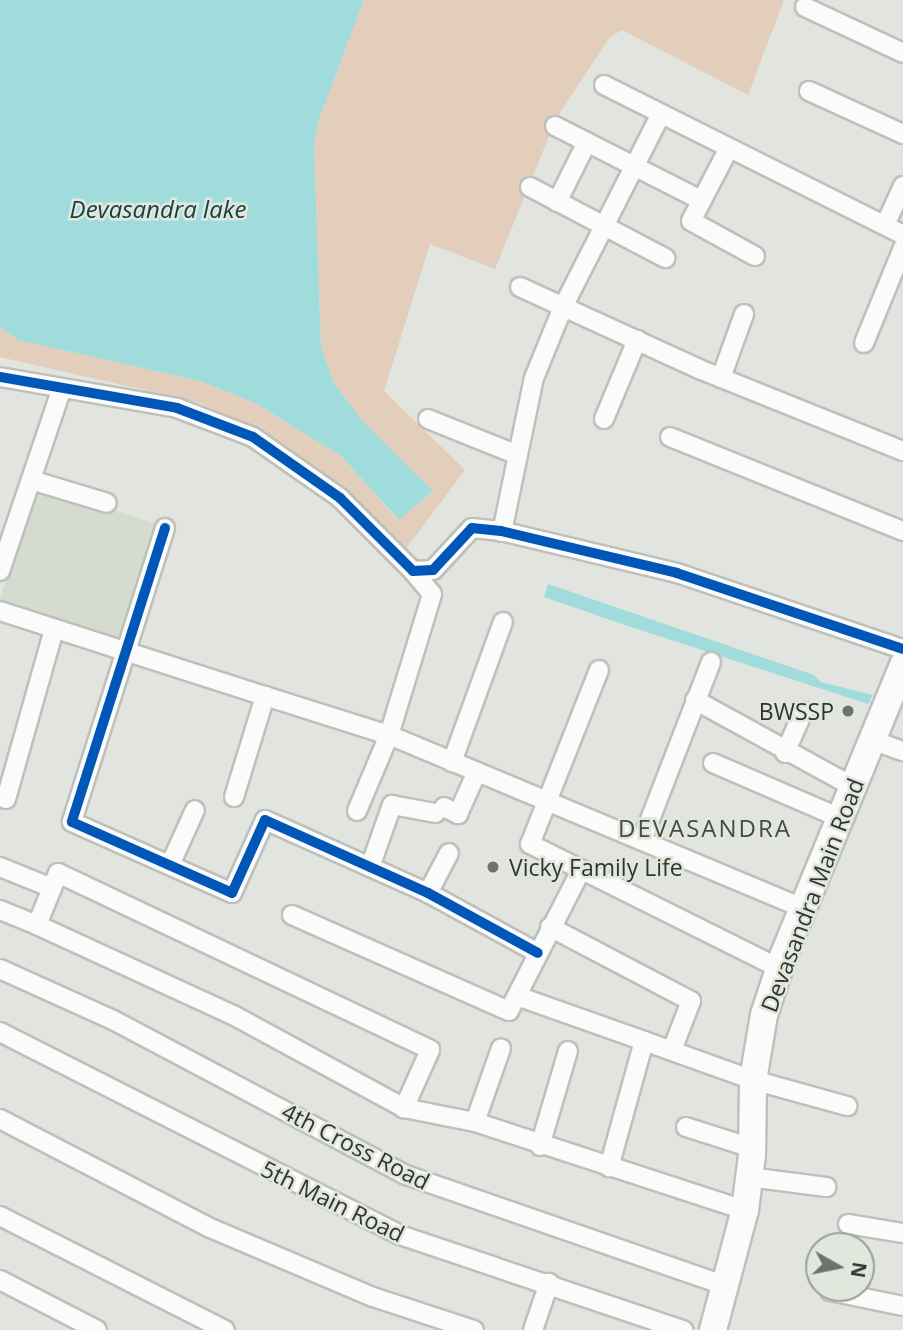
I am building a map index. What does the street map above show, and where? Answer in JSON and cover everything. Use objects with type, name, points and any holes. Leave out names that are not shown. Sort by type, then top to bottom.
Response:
[{"type":"main road","name":"Devasandra Main Road","points":[[713,1330],[727,1286],[745,1210],[750,1177],[753,1080],[758,1041],[779,968],[903,665]]},
{"type":"street","points":[[805,7],[903,53]]},
{"type":"street","points":[[604,85],[903,234]]},
{"type":"street","points":[[809,91],[903,134]]},
{"type":"street","points":[[502,532],[534,379],[563,307],[661,114]]},
{"type":"street","points":[[555,126],[701,200]]},
{"type":"street","points":[[557,202],[587,142]]},
{"type":"street","points":[[729,148],[691,221],[755,256]]},
{"type":"street","points":[[885,225],[903,186]]},
{"type":"street","points":[[530,187],[665,258]]},
{"type":"street","points":[[864,342],[903,248]]},
{"type":"street","points":[[520,287],[721,377],[903,451]]},
{"type":"street","points":[[721,377],[744,314]]},
{"type":"street","points":[[604,419],[637,340]]},
{"type":"street","points":[[0,377],[177,408],[253,437],[340,498],[413,571],[432,594],[389,735],[357,811]]},
{"type":"street","points":[[0,571],[62,388]]},
{"type":"street","points":[[428,419],[518,455]]},
{"type":"street","points":[[670,437],[903,531]]},
{"type":"street","points":[[32,480],[107,503]]},
{"type":"street","points":[[165,528],[72,821],[232,893],[265,820],[428,893],[538,953]]},
{"type":"street","points":[[413,571],[433,570],[472,528],[502,532],[677,573],[903,649]]},
{"type":"street","points":[[0,611],[389,735],[803,908]]},
{"type":"street","points":[[452,762],[503,622]]},
{"type":"street","points":[[6,799],[54,629]]},
{"type":"street","points":[[642,840],[711,662]]},
{"type":"street","points":[[599,670],[530,844],[580,872],[779,968]]},
{"type":"street","points":[[234,797],[265,696]]},
{"type":"street","points":[[695,700],[785,753],[853,787]]},
{"type":"street","points":[[785,753],[803,712]]},
{"type":"street","points":[[872,740],[903,751]]},
{"type":"street","points":[[713,762],[840,818]]},
{"type":"street","points":[[370,867],[392,805],[458,814],[477,772]]},
{"type":"street","points":[[170,865],[195,810]]},
{"type":"street","points":[[428,893],[449,853]]},
{"type":"street","points":[[0,867],[51,888]]},
{"type":"street","points":[[292,915],[509,1011],[580,872]]},
{"type":"street","points":[[37,925],[58,873],[430,1050],[404,1108]]},
{"type":"street","points":[[0,910],[233,1015],[404,1108],[475,1122],[540,1146],[745,1210]]},
{"type":"street","points":[[550,927],[691,1002],[672,1050]]},
{"type":"street","name":"4th Cross Road","points":[[0,969],[113,1020],[405,1175],[727,1286]]},
{"type":"street","points":[[517,996],[753,1080],[847,1106]]},
{"type":"street","name":"5th Main Road","points":[[0,1032],[400,1235],[683,1330]]},
{"type":"street","points":[[609,1167],[645,1041]]},
{"type":"street","points":[[475,1122],[501,1048]]},
{"type":"street","points":[[540,1146],[568,1051]]},
{"type":"street","points":[[0,1119],[208,1227],[428,1322],[474,1330]]},
{"type":"street","points":[[686,1127],[752,1148]]},
{"type":"street","points":[[750,1177],[826,1187]]},
{"type":"street","points":[[0,1216],[225,1330]]},
{"type":"street","points":[[848,1224],[903,1233]]},
{"type":"street","points":[[0,1280],[97,1330]]},
{"type":"street","points":[[533,1330],[549,1283]]},
{"type":"street","points":[[875,1300],[903,1306]]},
{"type":"shaded area","points":[[364,0],[784,0],[748,95],[622,30],[609,38],[556,119],[495,269],[430,244],[384,391],[465,470],[405,550],[319,468],[201,403],[0,357],[0,327],[18,340],[200,381],[255,403],[341,456],[398,520],[433,492],[362,420],[334,383],[321,347],[314,145],[319,119]]},
{"type":"shaded area","points":[[37,485],[162,525],[123,645],[0,605]]},
{"type":"water","name":"Devasandra lake","points":[[0,0],[364,0],[319,119],[314,145],[321,347],[334,383],[362,420],[433,491],[399,520],[341,456],[255,403],[200,381],[18,340],[0,327]]},
{"type":"water","points":[[548,584],[814,675],[821,682],[873,695],[868,704],[625,625],[544,597]]},
{"type":"cycle path","points":[[0,377],[177,408],[253,437],[340,498],[413,571],[433,570],[472,528],[501,531],[677,573],[903,649]]},
{"type":"cycle path","points":[[165,528],[72,822],[232,893],[265,820],[428,893],[538,953]]},
{"type":"place","name":"BWSSP","points":[[848,711]]},
{"type":"place","name":"Vicky Family Life","points":[[493,867]]},
{"type":"district","name":"DEVASANDRA","points":[[705,828]]}]
